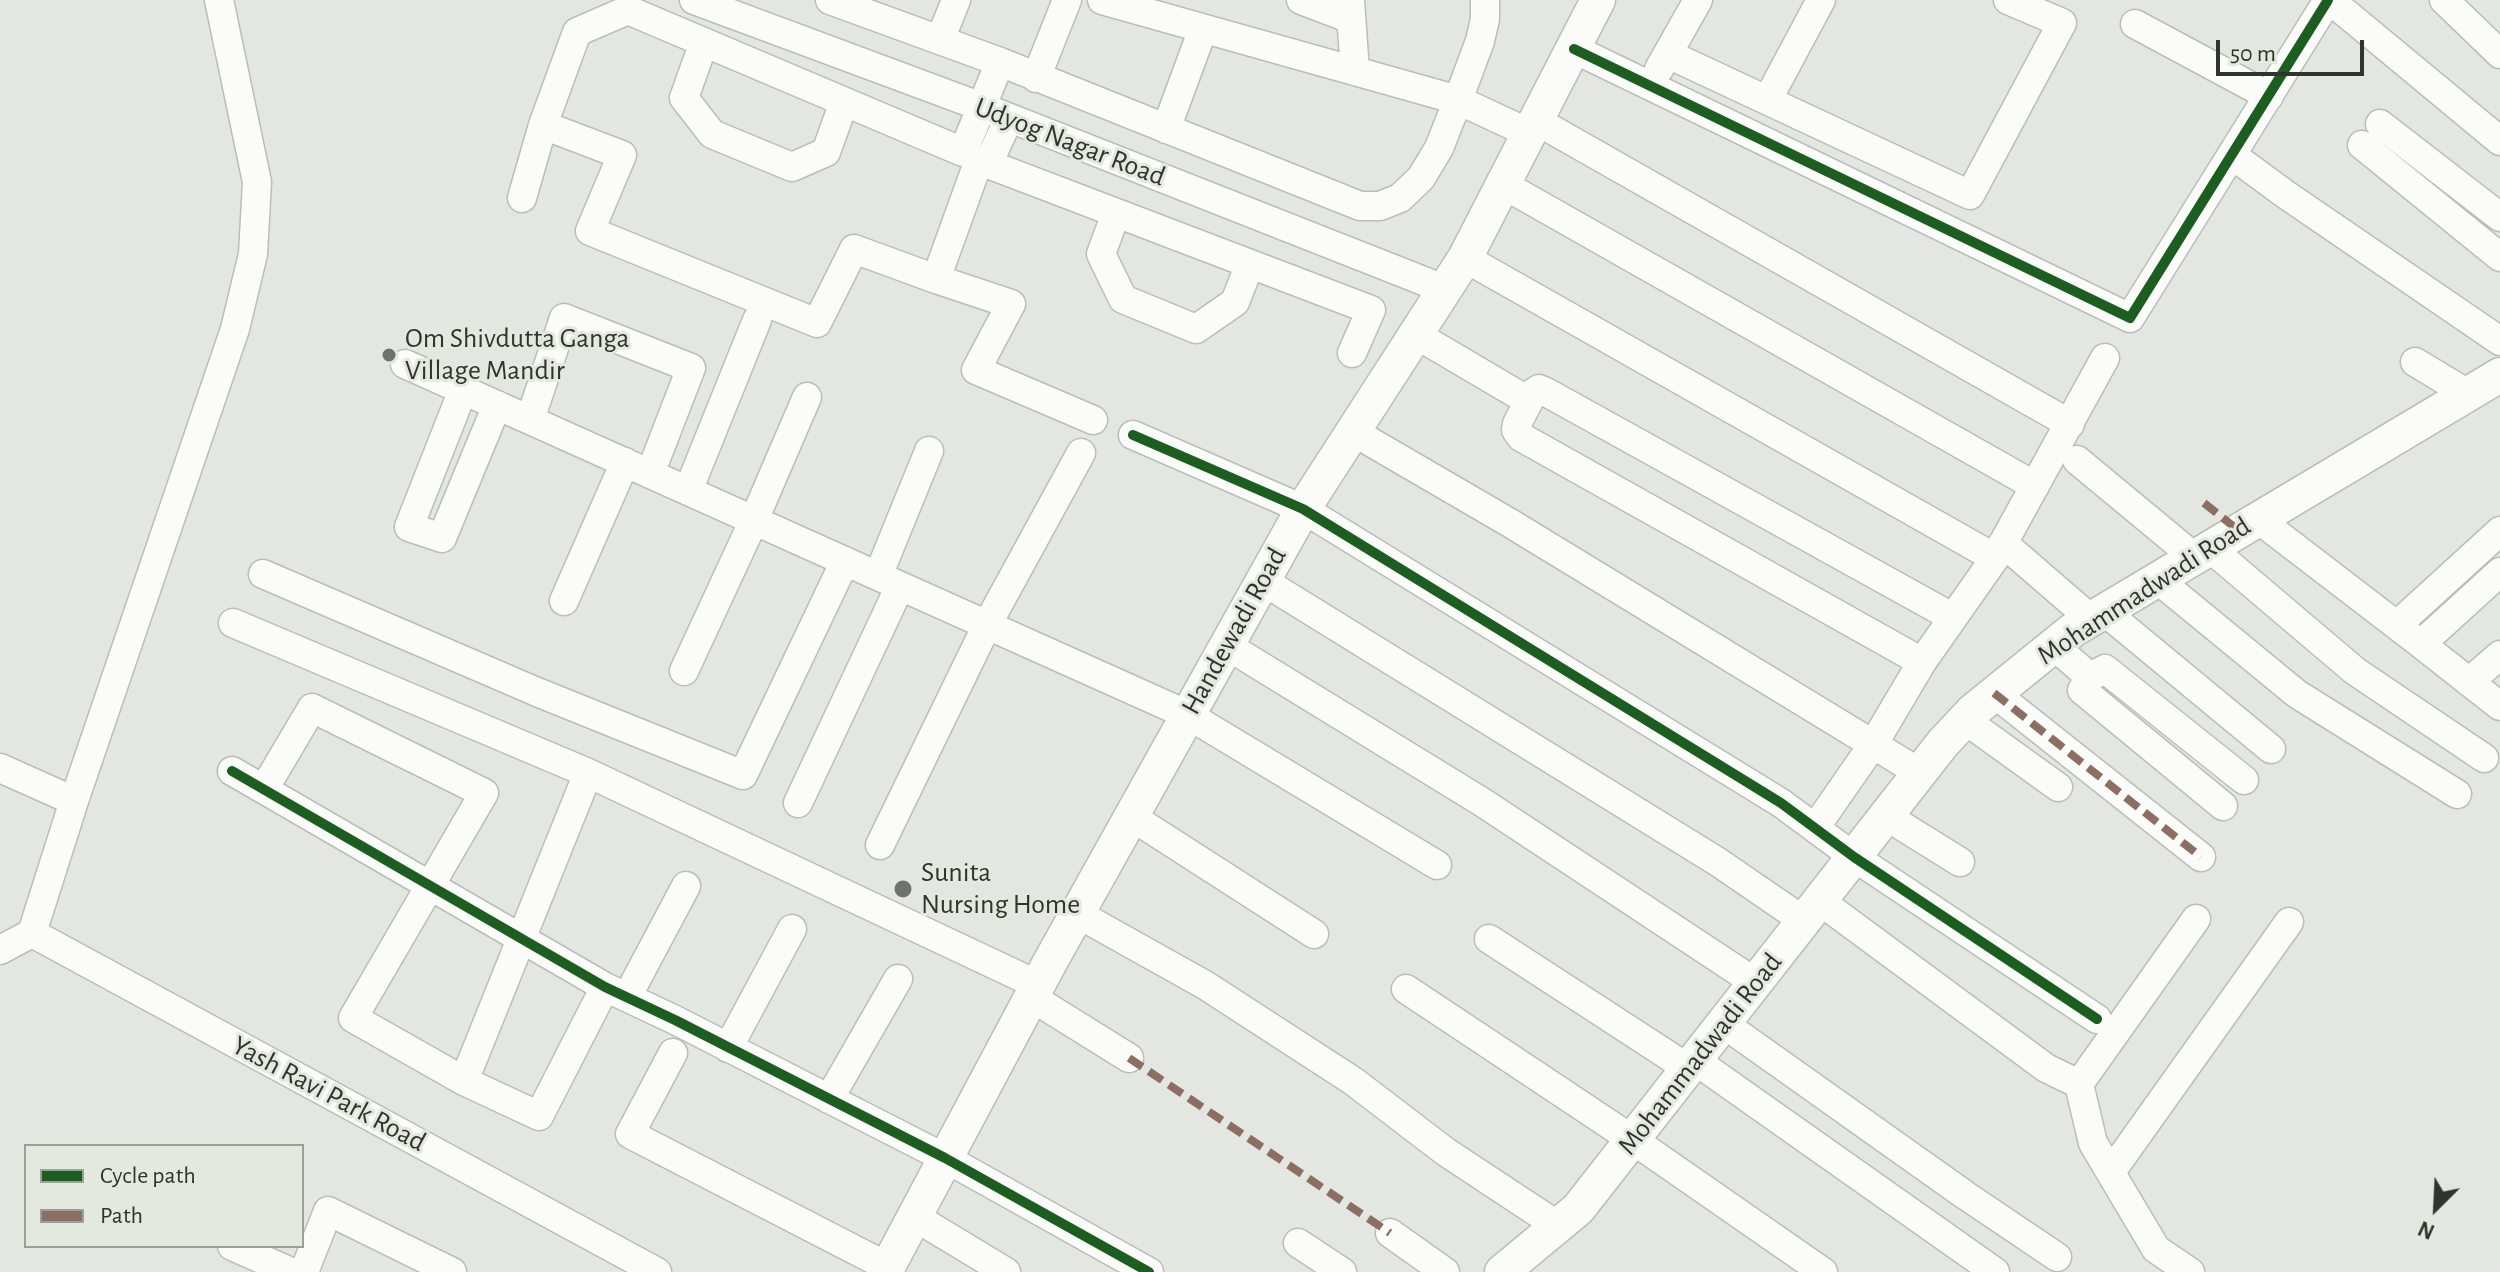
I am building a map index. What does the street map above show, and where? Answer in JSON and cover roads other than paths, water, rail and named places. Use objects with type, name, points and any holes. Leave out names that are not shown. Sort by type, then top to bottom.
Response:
[{"type":"main road","name":"Handewadi Road","points":[[886,1270],[1035,991],[1303,509],[1465,258],[1598,0]]},
{"type":"main road","name":"Mohammadwadi Road","points":[[1508,1271],[1578,1209],[1920,773],[1965,720],[1994,693],[2097,615],[2500,375]]},
{"type":"street","points":[[0,950],[32,933],[235,329],[253,254],[257,182],[219,0]]},
{"type":"street","name":"Udyog Nagar Road","points":[[694,0],[982,107],[1444,289]]},
{"type":"street","points":[[830,0],[1000,62],[1360,206],[1380,206],[1400,198],[1421,178],[1439,148],[1480,41],[1485,0]]},
{"type":"street","points":[[940,40],[956,0]]},
{"type":"street","points":[[1036,78],[1067,0]]},
{"type":"street","points":[[1102,0],[1159,8],[1203,29],[1458,100],[1534,128],[2070,424]]},
{"type":"street","points":[[1301,0],[1350,10],[1355,71]]},
{"type":"street","points":[[1651,84],[1698,0]]},
{"type":"street","points":[[1768,99],[1821,0]]},
{"type":"street","points":[[1668,54],[1970,195],[2062,23],[2008,0]]},
{"type":"street","points":[[1574,49],[2130,318],[2329,0],[2500,141]]},
{"type":"street","points":[[2444,0],[2500,54]]},
{"type":"street","points":[[522,198],[543,125],[577,32],[628,10],[977,159],[1371,310],[1352,353]]},
{"type":"street","points":[[2135,24],[2269,96]]},
{"type":"street","points":[[1166,129],[1203,29]]},
{"type":"street","points":[[704,42],[684,98],[712,134],[792,167],[826,152],[844,102]]},
{"type":"street","points":[[936,279],[977,159],[982,107],[1000,62]]},
{"type":"street","points":[[977,159],[1009,118]]},
{"type":"street","points":[[543,125],[622,155],[590,231],[817,323],[854,249],[1011,304],[976,370],[1093,420]]},
{"type":"street","points":[[2500,217],[2371,135],[2500,257]]},
{"type":"street","points":[[2232,155],[2500,341]]},
{"type":"street","points":[[1504,185],[2035,486]]},
{"type":"street","points":[[1116,213],[1101,254],[1123,299],[1196,329],[1235,302],[1250,264]]},
{"type":"street","points":[[1465,258],[1999,551],[2097,615],[2271,749]]},
{"type":"street","points":[[530,420],[564,318],[691,368],[650,474]]},
{"type":"street","points":[[688,491],[757,320]]},
{"type":"street","points":[[1415,334],[1515,393]]},
{"type":"street","points":[[1815,828],[1874,743],[1922,662],[1999,551],[2105,358]]},
{"type":"street","points":[[2415,362],[2468,394]]},
{"type":"street","points":[[405,364],[1188,715],[1437,865]]},
{"type":"street","points":[[1922,662],[1521,437],[1516,430],[1517,424],[1533,393],[1539,389],[1546,392],[1952,617]]},
{"type":"street","points":[[463,390],[409,527],[442,538],[497,405]]},
{"type":"street","points":[[684,671],[807,397]]},
{"type":"street","points":[[1352,431],[1510,523],[1920,773]]},
{"type":"street","points":[[1133,435],[1303,509],[1747,782],[2097,1019]]},
{"type":"street","points":[[798,803],[889,581],[929,451]]},
{"type":"street","points":[[880,845],[987,625],[1081,453]]},
{"type":"street","points":[[2077,460],[2355,671],[2484,758]]},
{"type":"street","points":[[564,601],[625,462]]},
{"type":"street","points":[[2258,519],[2500,706]]},
{"type":"street","points":[[2397,625],[2500,531]]},
{"type":"street","points":[[263,574],[537,692],[743,775],[845,561]]},
{"type":"street","points":[[2421,644],[2500,572]]},
{"type":"street","points":[[2157,579],[2297,694],[2457,794]]},
{"type":"street","points":[[1263,581],[1718,862],[1812,911],[2046,1068],[2079,1084]]},
{"type":"street","points":[[233,623],[588,773],[1035,991],[1129,1058]]},
{"type":"street","points":[[1226,645],[1482,802],[1756,983]]},
{"type":"street","points":[[2054,646],[2090,677]]},
{"type":"street","points":[[2469,682],[2500,655]]},
{"type":"street","points":[[2223,806],[2082,690],[2090,677],[2105,669],[2244,780]]},
{"type":"street","points":[[1994,693],[2201,857]]},
{"type":"street","points":[[264,789],[312,708],[484,793],[353,1018],[464,1081],[539,1116],[686,886]]},
{"type":"street","points":[[1965,720],[2058,787]]},
{"type":"street","points":[[0,768],[74,801]]},
{"type":"street","points":[[232,771],[616,992],[945,1158],[1149,1272]]},
{"type":"street","points":[[464,1081],[588,773]]},
{"type":"street","points":[[1886,816],[1960,862]]},
{"type":"street","points":[[1132,817],[1314,934]]},
{"type":"street","points":[[1078,914],[1205,985],[1353,1081],[1446,1152],[1558,1226]]},
{"type":"street","points":[[2190,1272],[2156,1249],[2093,1143],[2079,1084],[2196,919]]},
{"type":"street","points":[[2111,1172],[2289,922]]},
{"type":"street","points":[[728,1048],[792,929]]},
{"type":"street","name":"Yash Ravi Park Road","points":[[32,933],[657,1272]]},
{"type":"street","points":[[1489,939],[1693,1065],[1995,1272]]},
{"type":"street","points":[[829,1099],[898,979]]},
{"type":"street","points":[[1406,989],[1633,1140],[1823,1272]]},
{"type":"street","points":[[1724,1024],[2057,1257]]},
{"type":"street","points":[[673,1053],[630,1134],[886,1270]]},
{"type":"street","points":[[304,1272],[328,1211],[452,1272]]},
{"type":"street","points":[[915,1217],[1006,1272]]},
{"type":"street","points":[[1390,1233],[1445,1272]]},
{"type":"street","points":[[1298,1243],[1342,1272]]},
{"type":"street","points":[[237,1248],[291,1272]]},
{"type":"place","name":"Om Shivdutta Ganga Village Mandir","points":[[389,355]]},
{"type":"place","name":"Sunita Nursing Home","points":[[903,889]]}]
